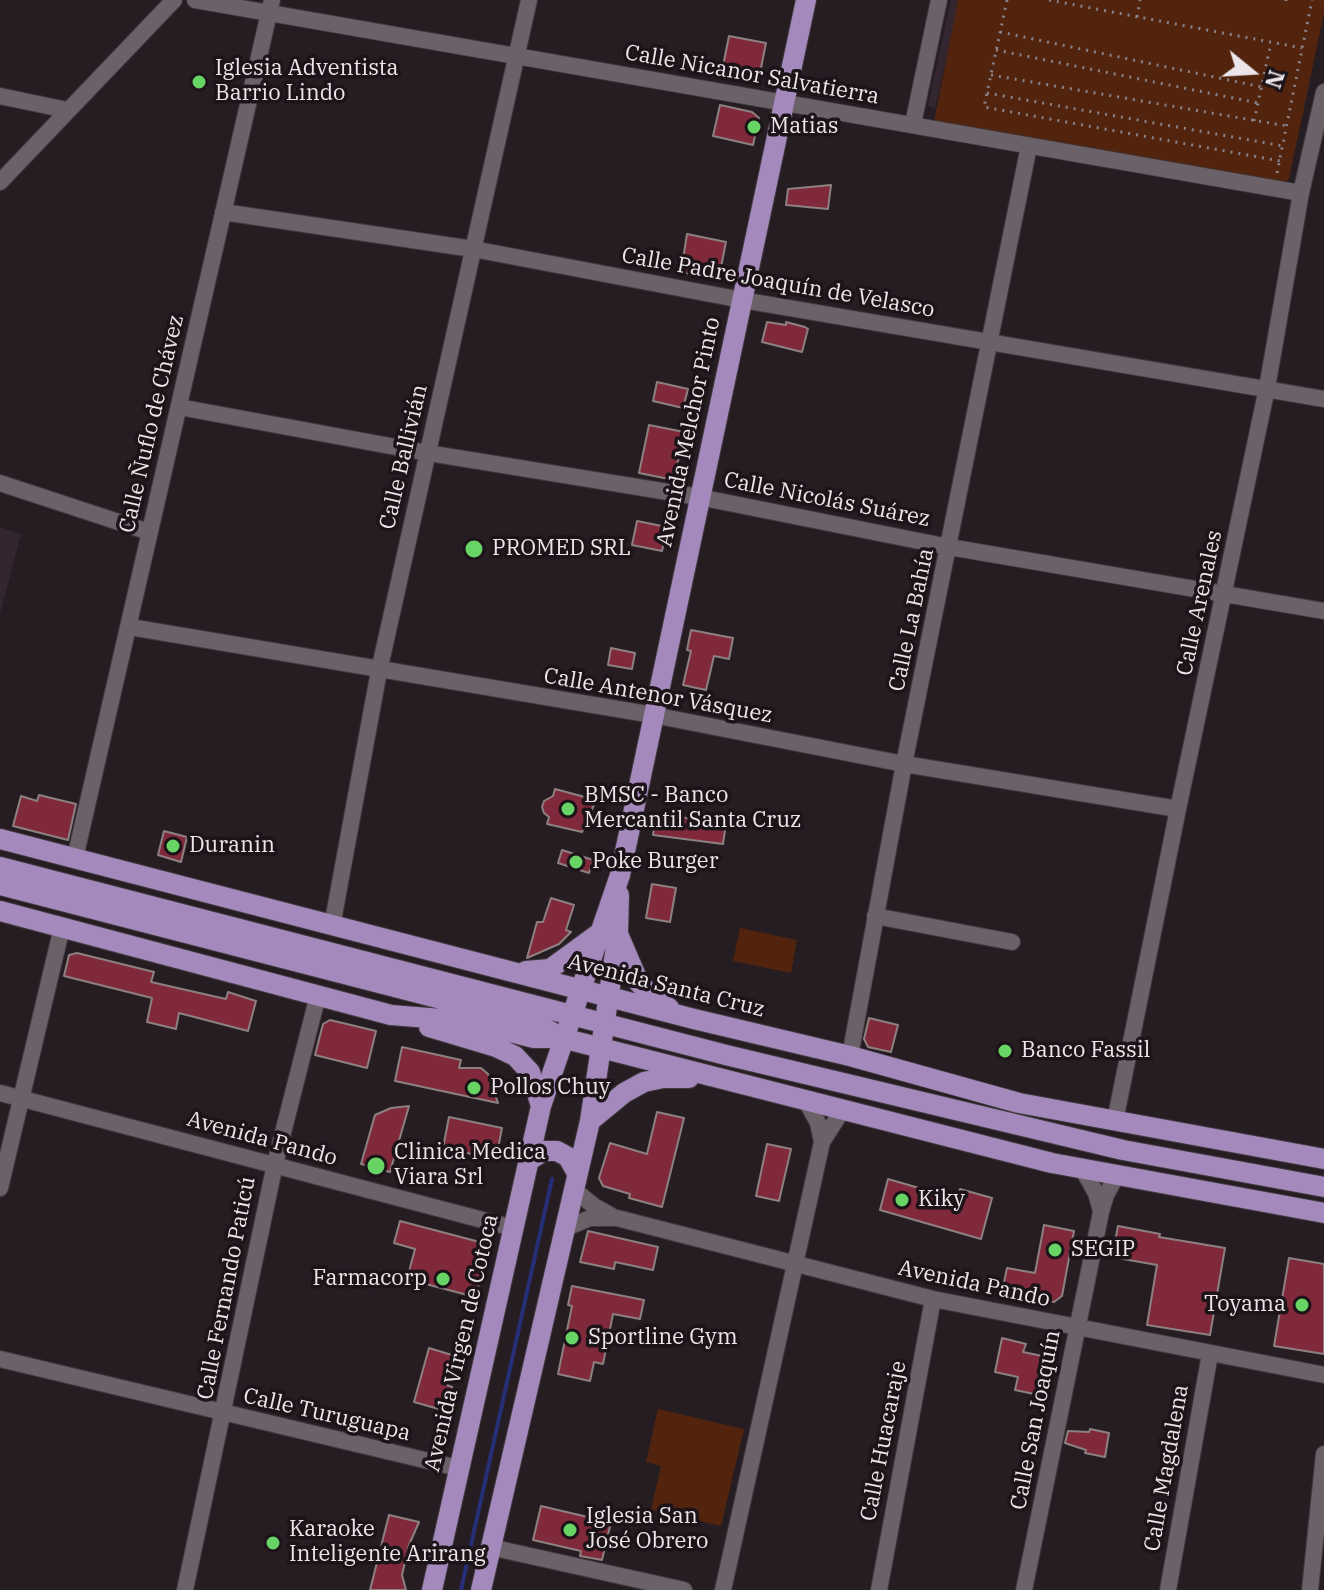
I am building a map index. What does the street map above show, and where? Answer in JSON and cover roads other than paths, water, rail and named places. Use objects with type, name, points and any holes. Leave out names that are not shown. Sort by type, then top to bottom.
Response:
[{"type":"main road","name":"Avenida Melchor Pinto","points":[[604,1024],[609,997],[608,933],[806,0]]},
{"type":"main road","name":"Avenida Santa Cruz","points":[[0,839],[694,1019],[850,1056],[1019,1103],[1324,1157]]},
{"type":"main road","points":[[4,871],[604,1024],[1037,1130],[1123,1150],[1324,1187]]},
{"type":"main road","points":[[4,871],[538,1024],[562,1038]]},
{"type":"main road","points":[[5,912],[391,1015],[496,1047],[515,1056],[530,1072],[541,1106]]},
{"type":"main road","name":"Avenida Melchor Pinto","points":[[571,1015],[580,989],[608,933]]},
{"type":"main road","points":[[502,969],[550,969],[608,933],[639,983],[653,997],[694,1019]]},
{"type":"main road","points":[[437,953],[493,995]]},
{"type":"main road","points":[[391,1015],[467,1021],[534,1038],[562,1038],[1083,1170],[1324,1213]]},
{"type":"main road","name":"Avenida Virgen de Cotoca","points":[[432,1590],[541,1106],[571,1015]]},
{"type":"main road","points":[[481,1590],[590,1121],[604,1024]]},
{"type":"main road","points":[[692,1046],[769,1037]]},
{"type":"main road","points":[[590,1121],[624,1093],[644,1082],[663,1078],[721,1078]]},
{"type":"main road","points":[[1019,1103],[1171,1157]]},
{"type":"main road","points":[[528,1161],[544,1151],[557,1151],[572,1161],[575,1181]]},
{"type":"street","points":[[0,182],[174,0]]},
{"type":"street","name":"Calle Nicanor Salvatierra","points":[[195,0],[271,6],[517,56],[1301,193]]},
{"type":"street","name":"Calle Ballivián","points":[[332,926],[379,671],[529,0]]},
{"type":"street","points":[[913,124],[939,0]]},
{"type":"street","name":"Calle Ñuflo de Chávez","points":[[75,858],[271,6]]},
{"type":"street","name":"Calle Arenales","points":[[1115,1121],[1267,388],[1301,193],[1324,92]]},
{"type":"street","points":[[0,96],[67,110]]},
{"type":"street","name":"Calle La Bahía","points":[[850,1056],[904,764],[1029,146]]},
{"type":"street","name":"Calle Padre Joaquín de Velasco","points":[[223,212],[473,249],[742,300],[1324,399]]},
{"type":"street","name":"Calle Nicolás Suárez","points":[[179,407],[428,453],[699,497],[949,547],[1324,611]]},
{"type":"street","points":[[0,483],[149,532]]},
{"type":"street","name":"Calle Antenor Vásquez","points":[[130,627],[653,715],[904,764],[1178,809]]},
{"type":"street","points":[[875,916],[1012,942]]},
{"type":"street","points":[[0,1188],[62,927]]},
{"type":"street","name":"Calle Fernando Paticú","points":[[185,1590],[275,1164],[318,995]]},
{"type":"street","name":"Avenida Pando","points":[[0,1093],[513,1228]]},
{"type":"street","points":[[806,1101],[818,1123],[822,1142]]},
{"type":"street","points":[[723,1590],[822,1142],[843,1109]]},
{"type":"street","points":[[1083,1170],[1096,1193],[1101,1212]]},
{"type":"street","name":"Calle San Joaquín","points":[[1024,1590],[1101,1212],[1117,1175]]},
{"type":"street","name":"Avenida Pando","points":[[575,1181],[594,1206],[617,1218],[933,1299],[1324,1375]]},
{"type":"street","name":"Avenida Pando","points":[[564,1229],[590,1218],[617,1218]]},
{"type":"street","name":"Calle Huacaraje","points":[[879,1590],[933,1299]]},
{"type":"street","name":"Calle Magdalena","points":[[1168,1590],[1210,1354]]},
{"type":"street","name":"Calle Turuguapa","points":[[0,1359],[458,1468]]},
{"type":"street","points":[[1310,1590],[1324,1454]]},
{"type":"street","points":[[490,1547],[684,1590]]},
{"type":"waterway","points":[[461,1590],[552,1179]]},
{"type":"place","name":"Iglesia Adventista Barrio Lindo","points":[[199,82]]},
{"type":"place","name":"Matias","points":[[754,127]]},
{"type":"place","name":"PROMED SRL","points":[[474,549]]},
{"type":"place","name":"BMSC - Banco Mercantil Santa Cruz","points":[[568,809]]},
{"type":"place","name":"Duranin","points":[[173,846]]},
{"type":"place","name":"Poke Burger","points":[[576,862]]},
{"type":"place","name":"Banco Fassil","points":[[1005,1051]]},
{"type":"place","name":"Pollos Chuy","points":[[474,1088]]},
{"type":"place","name":"Clinica Medica Viara Srl","points":[[376,1166]]},
{"type":"place","name":"Kiky","points":[[902,1200]]},
{"type":"place","name":"SEGIP","points":[[1055,1250]]},
{"type":"place","name":"Farmacorp","points":[[443,1279]]},
{"type":"place","name":"Toyama","points":[[1302,1305]]},
{"type":"place","name":"Sportline Gym","points":[[572,1338]]},
{"type":"place","name":"Iglesia San José Obrero","points":[[570,1530]]},
{"type":"place","name":"Karaoke Inteligente Arirang","points":[[273,1543]]}]
